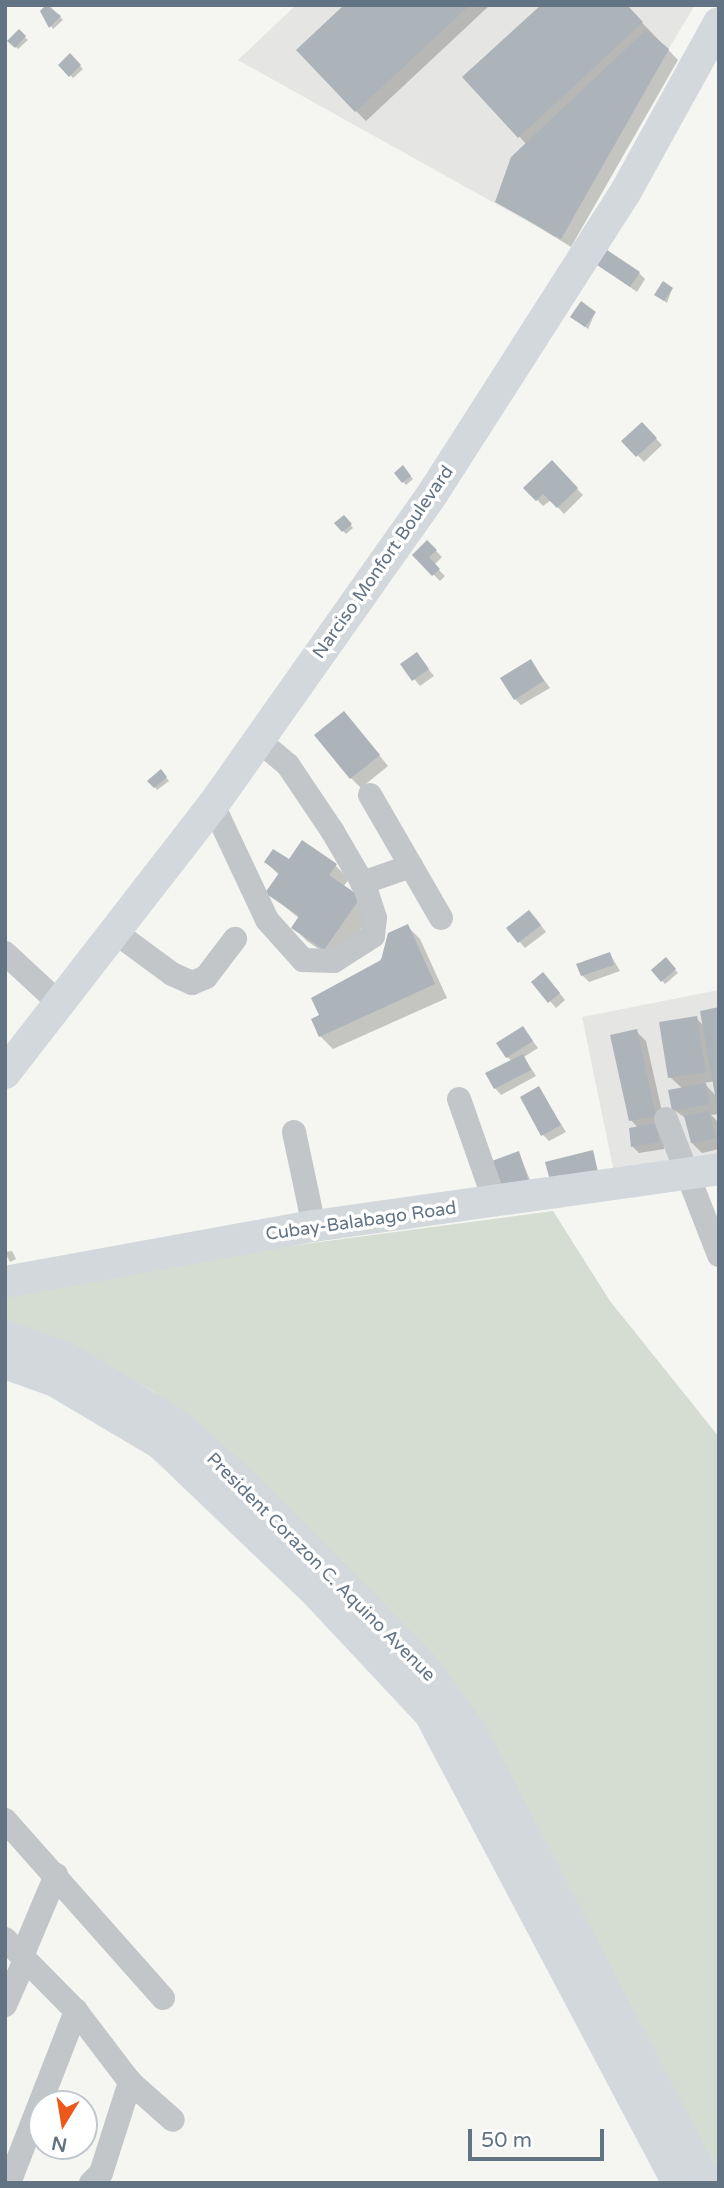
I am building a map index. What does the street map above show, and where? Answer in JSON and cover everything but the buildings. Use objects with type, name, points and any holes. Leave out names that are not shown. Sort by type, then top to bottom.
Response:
[{"type":"main road","name":"Narciso Monfort Boulevard","points":[[5,1073],[213,805],[433,494],[625,193],[719,23]]},
{"type":"main road","name":"Cubay-Balabago Road","points":[[5,1282],[314,1226],[719,1169]]},
{"type":"main road","name":"President Corazon C. Aquino Avenue","points":[[5,1336],[66,1358],[177,1425],[422,1665],[470,1731],[632,2069],[678,2183]]},
{"type":"main road","name":"President Corazon C. Aquino Avenue","points":[[5,1363],[67,1387],[161,1444],[223,1500],[403,1681],[447,1744],[632,2069],[706,2183]]},
{"type":"street","points":[[213,805],[267,920],[303,960],[334,961],[373,936],[375,918],[362,883],[288,765],[258,740]]},
{"type":"street","points":[[370,795],[441,918]]},
{"type":"street","points":[[362,883],[411,866]]},
{"type":"street","points":[[115,932],[172,974],[192,983],[206,977],[235,939]]},
{"type":"street","points":[[5,953],[60,1004]]},
{"type":"street","points":[[459,1099],[495,1202]]},
{"type":"street","points":[[666,1119],[719,1255]]},
{"type":"street","points":[[294,1132],[314,1226]]},
{"type":"street","points":[[5,1820],[163,1998]]},
{"type":"street","points":[[5,2005],[17,1952],[56,1875]]},
{"type":"street","points":[[17,1952],[76,2011],[130,2082],[173,2120]]},
{"type":"street","points":[[9,2183],[76,2011]]},
{"type":"street","points":[[91,2183],[102,2173],[130,2082]]},
{"type":"shaded area","points":[[296,5],[695,5],[555,237],[238,60]]},
{"type":"shaded area","points":[[719,990],[719,1156],[615,1177],[582,1017]]},
{"type":"shaded area","points":[[553,1211],[610,1301],[719,1437],[719,2178],[257,1480],[154,1392],[67,1344],[5,1326],[5,1292],[253,1251]]}]
